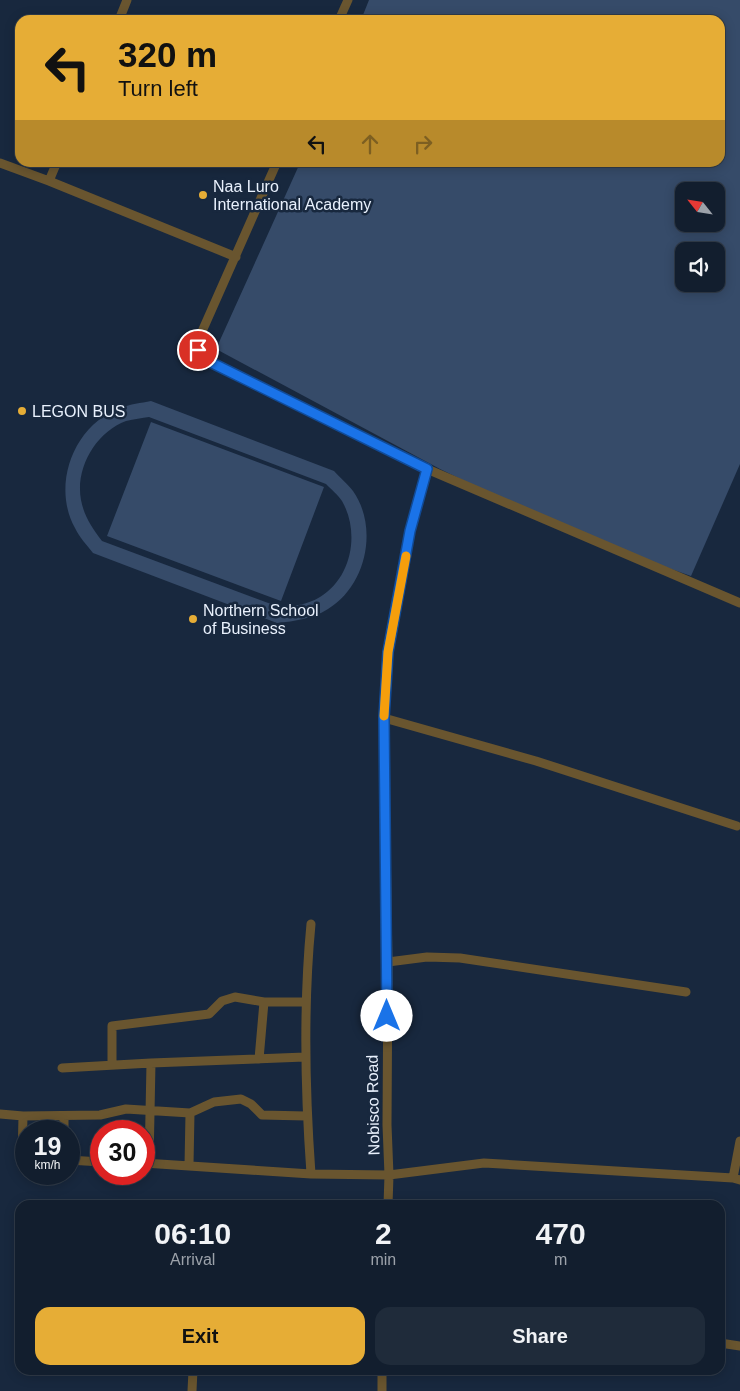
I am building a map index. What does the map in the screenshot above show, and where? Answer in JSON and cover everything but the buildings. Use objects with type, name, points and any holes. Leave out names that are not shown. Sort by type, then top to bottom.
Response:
[{"type":"street","points":[[121,15],[127,0]]},
{"type":"street","points":[[342,15],[348,0]]},
{"type":"street","points":[[0,163],[236,257]]},
{"type":"street","points":[[49,181],[55,167]]},
{"type":"street","points":[[275,167],[200,336],[198,350],[204,359],[427,469],[740,603]]},
{"type":"street","name":"Nobisco Road","points":[[388,1200],[388,962],[384,718],[388,652],[410,531],[427,469]]},
{"type":"street","points":[[384,718],[536,761],[736,826]]},
{"type":"street","points":[[311,924],[305,1057],[306,1116],[311,1174]]},
{"type":"street","points":[[388,962],[427,956],[460,958],[686,992]]},
{"type":"street","points":[[112,1065],[112,1026],[208,1014],[222,1001],[235,997],[264,1002],[306,1002]]},
{"type":"street","points":[[258,1059],[264,1002]]},
{"type":"street","points":[[62,1068],[305,1057]]},
{"type":"street","points":[[149,1120],[150,1063]]},
{"type":"street","points":[[0,1114],[23,1116],[100,1115],[126,1109],[190,1113],[214,1102],[241,1099],[251,1104],[262,1115],[306,1116]]},
{"type":"street","points":[[189,1166],[190,1113]]},
{"type":"street","points":[[23,1116],[23,1120]]},
{"type":"street","points":[[155,1164],[311,1174],[389,1175],[484,1163],[737,1179],[740,1141]]},
{"type":"street","points":[[725,1344],[740,1346]]},
{"type":"street","points":[[192,1391],[193,1375]]},
{"type":"street","points":[[382,1375],[382,1391]]},
{"type":"shaded area","points":[[369,0],[740,0],[740,464],[691,576],[577,536],[440,469],[216,349],[298,167],[725,167],[725,15],[363,15]]},
{"type":"shaded area","points":[[151,401],[334,471],[346,483],[361,506],[367,539],[359,571],[352,586],[341,599],[316,615],[277,623],[93,553],[81,538],[68,511],[65,493],[71,458],[79,442],[91,427],[105,416],[124,407]],"holes":[[[149,417],[326,484],[342,501],[348,513],[351,526],[351,540],[350,554],[346,566],[331,589],[320,597],[295,606],[279,607],[102,541],[86,517],[80,488],[85,464],[97,442],[105,433],[126,421]]]},
{"type":"shaded area","points":[[151,422],[324,487],[281,601],[107,536]]},
{"type":"slow traffic","points":[[384,716],[388,652],[406,556]]},
{"type":"place","name":"Naa Luro International Academy","points":[[203,195]]},
{"type":"place","name":"LEGON BUS","points":[[22,411]]},
{"type":"place","name":"Northern School of Business","points":[[193,619]]},
{"type":"route","points":[[198,350],[204,359],[427,469],[410,531],[388,652],[384,718],[388,962],[387,1016]]}]
